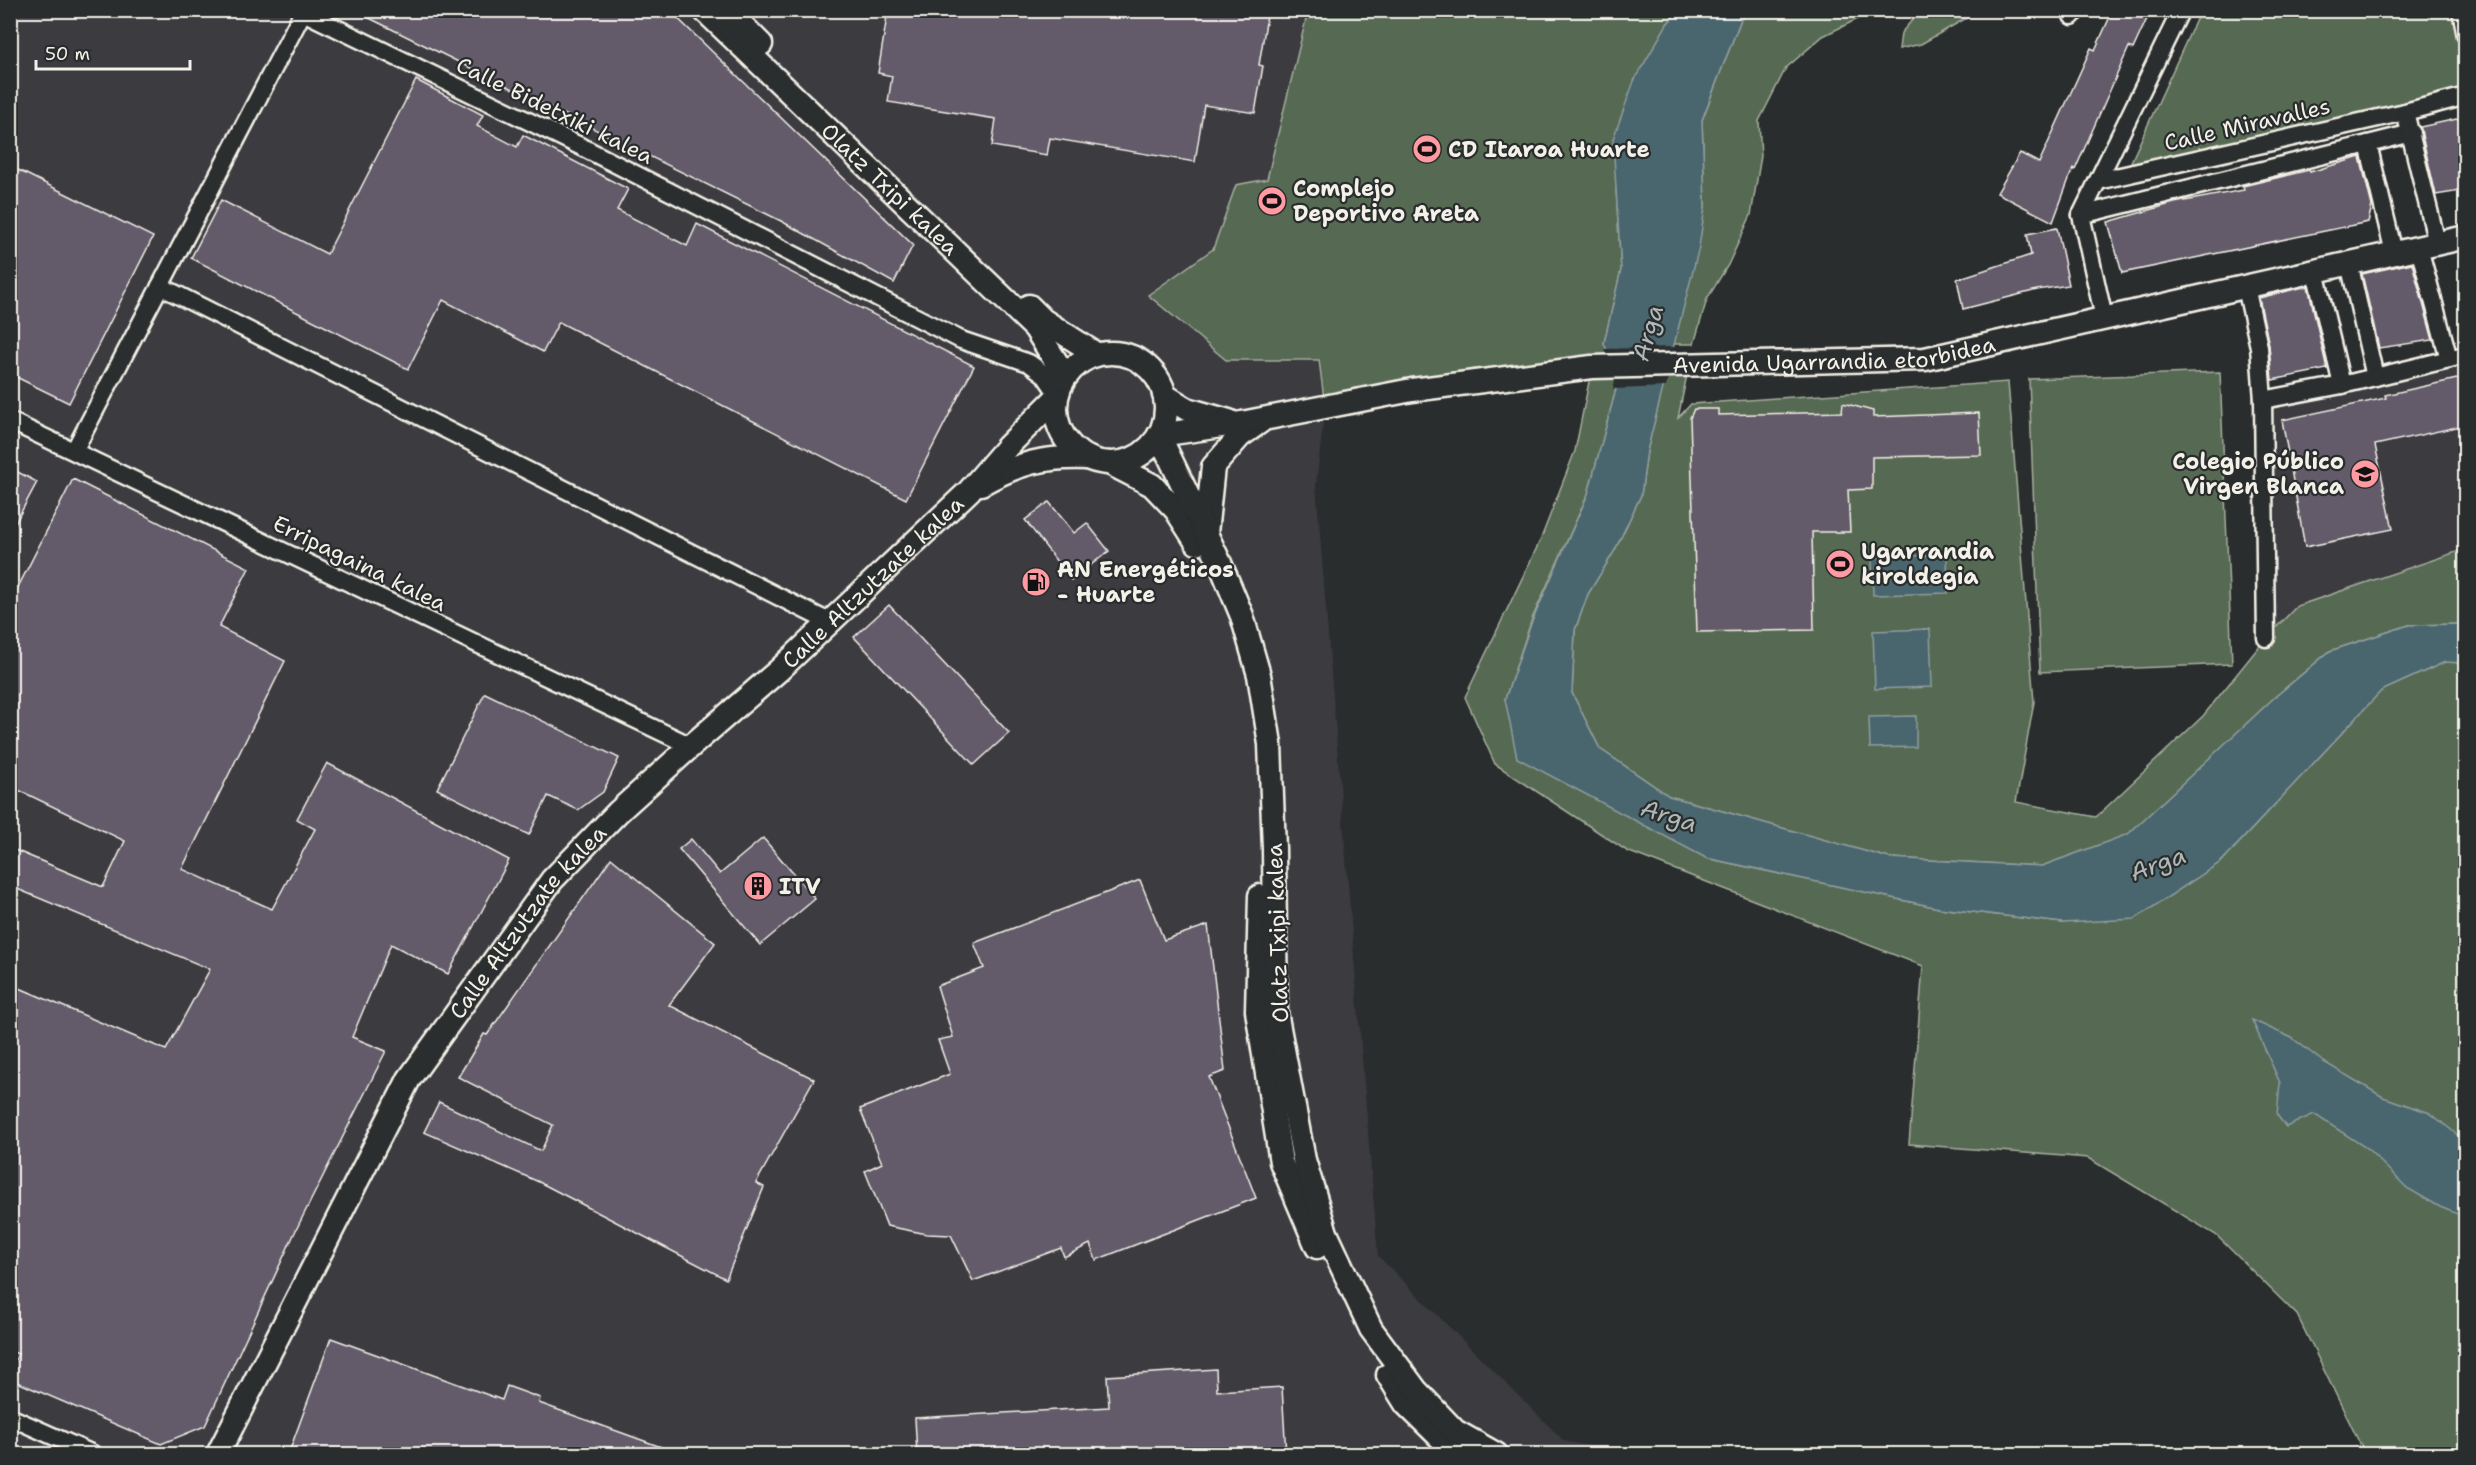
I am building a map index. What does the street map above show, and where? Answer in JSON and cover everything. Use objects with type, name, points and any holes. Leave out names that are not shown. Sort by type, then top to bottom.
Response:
[{"type":"street","name":"Olatz Txipi kalea","points":[[704,10],[1035,328],[1059,389]]},
{"type":"street","name":"Olatz Txipi kalea","points":[[727,10],[1043,320],[1096,354]]},
{"type":"street","points":[[2104,318],[2081,215],[2181,10]]},
{"type":"street","points":[[2461,10],[2466,36]]},
{"type":"street","name":"Calle Bidetxiki kalea","points":[[74,451],[301,11],[584,148],[961,340],[1029,363],[1059,389]]},
{"type":"street","name":"Calle Miravalles","points":[[2098,181],[2466,96]]},
{"type":"street","points":[[2263,400],[2457,357],[2428,246],[2412,133],[2405,111]]},
{"type":"street","points":[[2081,215],[2412,133]]},
{"type":"street","points":[[2368,144],[2394,253]]},
{"type":"street","name":"Avenida Ugarrandia etorbidea","points":[[1159,435],[1253,421],[1412,390],[1592,366],[1925,359],[2394,253],[2465,240]]},
{"type":"street","points":[[2349,263],[2374,377]]},
{"type":"street","points":[[2315,271],[2342,384]]},
{"type":"street","points":[[160,286],[829,622]]},
{"type":"street","points":[[2246,287],[2259,347],[2263,400],[2266,638]]},
{"type":"street","points":[[1114,352],[1133,357],[1149,367],[1160,382],[1164,395],[1165,419],[1159,435],[1150,447],[1138,456],[1124,462],[1049,458],[1001,473],[969,491],[1059,389],[1078,362],[1096,354],[1114,352]]},
{"type":"street","points":[[1059,389],[1056,418],[1060,431],[1068,444],[1099,461]]},
{"type":"street","name":"Avenida Ugarrandia etorbidea","points":[[1164,395],[1187,409],[1215,419],[1253,421]]},
{"type":"street","name":"Erripagaina kalea","points":[[10,420],[691,746]]},
{"type":"street","points":[[1206,535],[1213,467],[1253,421]]},
{"type":"street","name":"Olatz Txipi kalea","points":[[1159,435],[1242,616],[1261,687],[1270,744],[1274,849],[1275,1011],[1304,1160],[1326,1233],[1371,1329],[1416,1390],[1455,1431],[1496,1455]]},
{"type":"street","name":"Olatz Txipi kalea","points":[[1099,461],[1152,485],[1176,510],[1204,555],[1220,590],[1245,671],[1259,753],[1257,1011],[1281,1162],[1320,1256],[1348,1314],[1406,1404],[1457,1455]]},
{"type":"street","name":"Calle Altzutzate kalea","points":[[218,1455],[409,1079],[552,880],[618,812],[778,671],[969,491]]},
{"type":"street","points":[[10,1417],[93,1455]]},
{"type":"shaded area","points":[[10,11],[1308,11],[1267,179],[1236,185],[1213,249],[1149,295],[1226,360],[1319,360],[1325,407],[1316,485],[1378,1256],[1564,1441],[1631,1454],[11,1454]]},
{"type":"shaded area","name":"Colegio Público Virgen Blanca","points":[[2465,361],[2465,549],[2297,606],[2266,638],[2263,400]]},
{"type":"green space","points":[[2439,10],[2462,18],[2466,36],[2465,96],[2125,175],[2200,11]]},
{"type":"green space","points":[[1308,11],[1679,11],[1667,24],[1616,189],[1621,270],[1604,343],[1619,378],[1588,494],[1532,619],[1505,699],[1706,858],[1939,908],[2063,923],[2221,862],[2381,691],[2445,662],[2465,663],[2465,1454],[2365,1454],[2297,1315],[2216,1235],[2088,1158],[1909,1144],[1923,966],[1627,851],[1495,764],[1465,697],[1540,541],[1575,451],[1592,367],[1325,407],[1319,360],[1226,360],[1148,295],[1213,249],[1236,185],[1267,179]]},
{"type":"green space","points":[[1751,11],[1874,11],[1823,36],[1786,68],[1759,121],[1761,156],[1751,215],[1728,265],[1707,299],[1694,344],[1671,344],[1705,207],[1702,120],[1741,19]]},
{"type":"green space","points":[[1920,11],[1979,11],[1921,44],[1899,49],[1901,33]]},
{"type":"green space","name":"Ugarrandia kiroldegia","points":[[1668,365],[1689,365],[1678,418],[1691,404],[2008,382],[2034,702],[2016,802],[2096,817],[2203,716],[2266,638],[2297,606],[2465,549],[2465,624],[2409,625],[2330,651],[2276,696],[2128,835],[2042,866],[1889,858],[1669,796],[1600,749],[1572,693],[1575,630],[1588,594],[1615,550],[1641,495],[1647,451]]},
{"type":"green space","points":[[2220,372],[2232,664],[2040,672],[2029,379]]},
{"type":"water","name":"Arga","points":[[1679,11],[1751,11],[1741,19],[1702,120],[1705,207],[1699,247],[1647,451],[1641,495],[1615,550],[1588,594],[1575,630],[1572,693],[1600,749],[1669,796],[1889,858],[2042,866],[2128,834],[2276,696],[2330,651],[2409,625],[2465,624],[2465,663],[2445,662],[2381,691],[2221,862],[2135,919],[2063,923],[1939,908],[1706,858],[1517,758],[1505,699],[1531,624],[1588,494],[1619,378],[1604,343],[1621,270],[1613,139],[1634,81],[1667,24]]},
{"type":"water","points":[[1947,555],[1948,593],[1873,595],[1872,557]]},
{"type":"water","points":[[1930,629],[1932,687],[1875,689],[1873,631]]},
{"type":"water","points":[[1916,716],[1916,747],[1870,748],[1869,717]]},
{"type":"water","points":[[2252,1020],[2292,1038],[2322,1061],[2383,1097],[2430,1113],[2465,1141],[2465,1217],[2440,1207],[2407,1188],[2368,1149],[2314,1114],[2286,1127],[2277,1115],[2280,1083]]},
{"type":"pier","points":[[1676,347],[1666,387],[1613,389],[1616,378],[1604,349]]},
{"type":"building","points":[[353,10],[669,10],[913,245],[894,283],[781,221]]},
{"type":"building","points":[[888,10],[1268,10],[1259,65],[1263,66],[1255,113],[1204,105],[1195,162],[1050,138],[1047,155],[992,146],[996,119],[888,102],[892,76],[878,73]]},
{"type":"building","points":[[2113,10],[2151,10],[2133,49],[2129,47],[2075,170],[2073,168],[2053,222],[1997,193],[2020,153],[2039,163],[2091,48],[2095,50]]},
{"type":"building","points":[[416,80],[483,115],[477,126],[517,147],[523,135],[628,189],[617,210],[687,246],[697,224],[974,366],[906,499],[559,322],[543,352],[443,300],[408,369],[191,258],[221,200],[327,254]]},
{"type":"building","points":[[2466,117],[2466,190],[2436,195],[2420,127]]},
{"type":"building","points":[[2360,157],[2372,206],[2368,222],[2122,273],[2108,222],[2174,203],[2244,190],[2243,186],[2309,170],[2310,172]]},
{"type":"building","points":[[10,166],[153,237],[69,403],[10,374]]},
{"type":"building","points":[[2057,228],[2069,285],[2037,290],[1963,309],[1957,279],[2031,255],[2027,234]]},
{"type":"building","points":[[2412,263],[2433,340],[2379,348],[2362,274]]},
{"type":"building","points":[[2308,286],[2327,369],[2272,380],[2269,345],[2259,298]]},
{"type":"building","points":[[2466,377],[2466,425],[2375,445],[2393,529],[2305,547],[2282,420],[2386,398],[2385,395]]},
{"type":"building","points":[[1843,403],[1873,411],[1873,417],[1979,413],[1981,455],[1872,457],[1872,489],[1848,490],[1850,532],[1812,532],[1814,630],[1697,632],[1690,418],[1694,409],[1718,409],[1718,415],[1842,412]]},
{"type":"building","points":[[10,468],[37,482],[10,533]]},
{"type":"building","points":[[73,479],[249,568],[219,627],[285,661],[182,869],[272,909],[315,829],[297,819],[327,763],[509,860],[448,974],[391,944],[352,1037],[386,1051],[296,1230],[205,1426],[161,1444],[10,1379],[10,1371],[18,1354],[10,1351],[10,984],[166,1050],[210,969],[10,886],[10,848],[103,887],[125,841],[10,786],[10,603]]},
{"type":"building","points":[[1049,502],[1074,533],[1087,523],[1109,551],[1071,580],[1025,520]]},
{"type":"building","points":[[889,605],[1009,733],[974,765],[854,637]]},
{"type":"building","points":[[485,693],[619,758],[603,792],[578,810],[548,796],[529,835],[437,789]]},
{"type":"building","name":"ITV","points":[[763,838],[815,899],[760,945],[679,849],[691,839],[720,874]]},
{"type":"building","points":[[611,858],[715,943],[669,1005],[814,1079],[756,1183],[764,1187],[726,1279],[539,1182],[424,1132],[439,1102],[541,1151],[553,1125],[458,1077],[484,1034],[487,1035]]},
{"type":"building","points":[[1140,880],[1164,940],[1208,925],[1225,1071],[1209,1077],[1256,1198],[1096,1260],[1090,1244],[1064,1257],[1061,1248],[973,1281],[951,1235],[927,1234],[887,1226],[865,1171],[882,1163],[860,1109],[950,1074],[938,1040],[953,1037],[937,986],[984,968],[974,943]]},
{"type":"building","points":[[331,1338],[502,1400],[507,1386],[540,1398],[539,1403],[675,1452],[674,1455],[288,1455]]},
{"type":"building","points":[[1216,1369],[1217,1391],[1282,1387],[1286,1455],[917,1455],[915,1418],[1109,1407],[1107,1376]]},
{"type":"place","name":"CD Itaroa Huarte","points":[[1427,149]]},
{"type":"place","name":"Complejo Deportivo Areta","points":[[1272,201]]},
{"type":"place","name":"Colegio Público Virgen Blanca","points":[[2365,474]]},
{"type":"place","name":"Ugarrandia kiroldegia","points":[[1840,564]]},
{"type":"place","name":"AN Energéticos - Huarte","points":[[1036,582]]},
{"type":"place","name":"ITV","points":[[758,886]]}]
